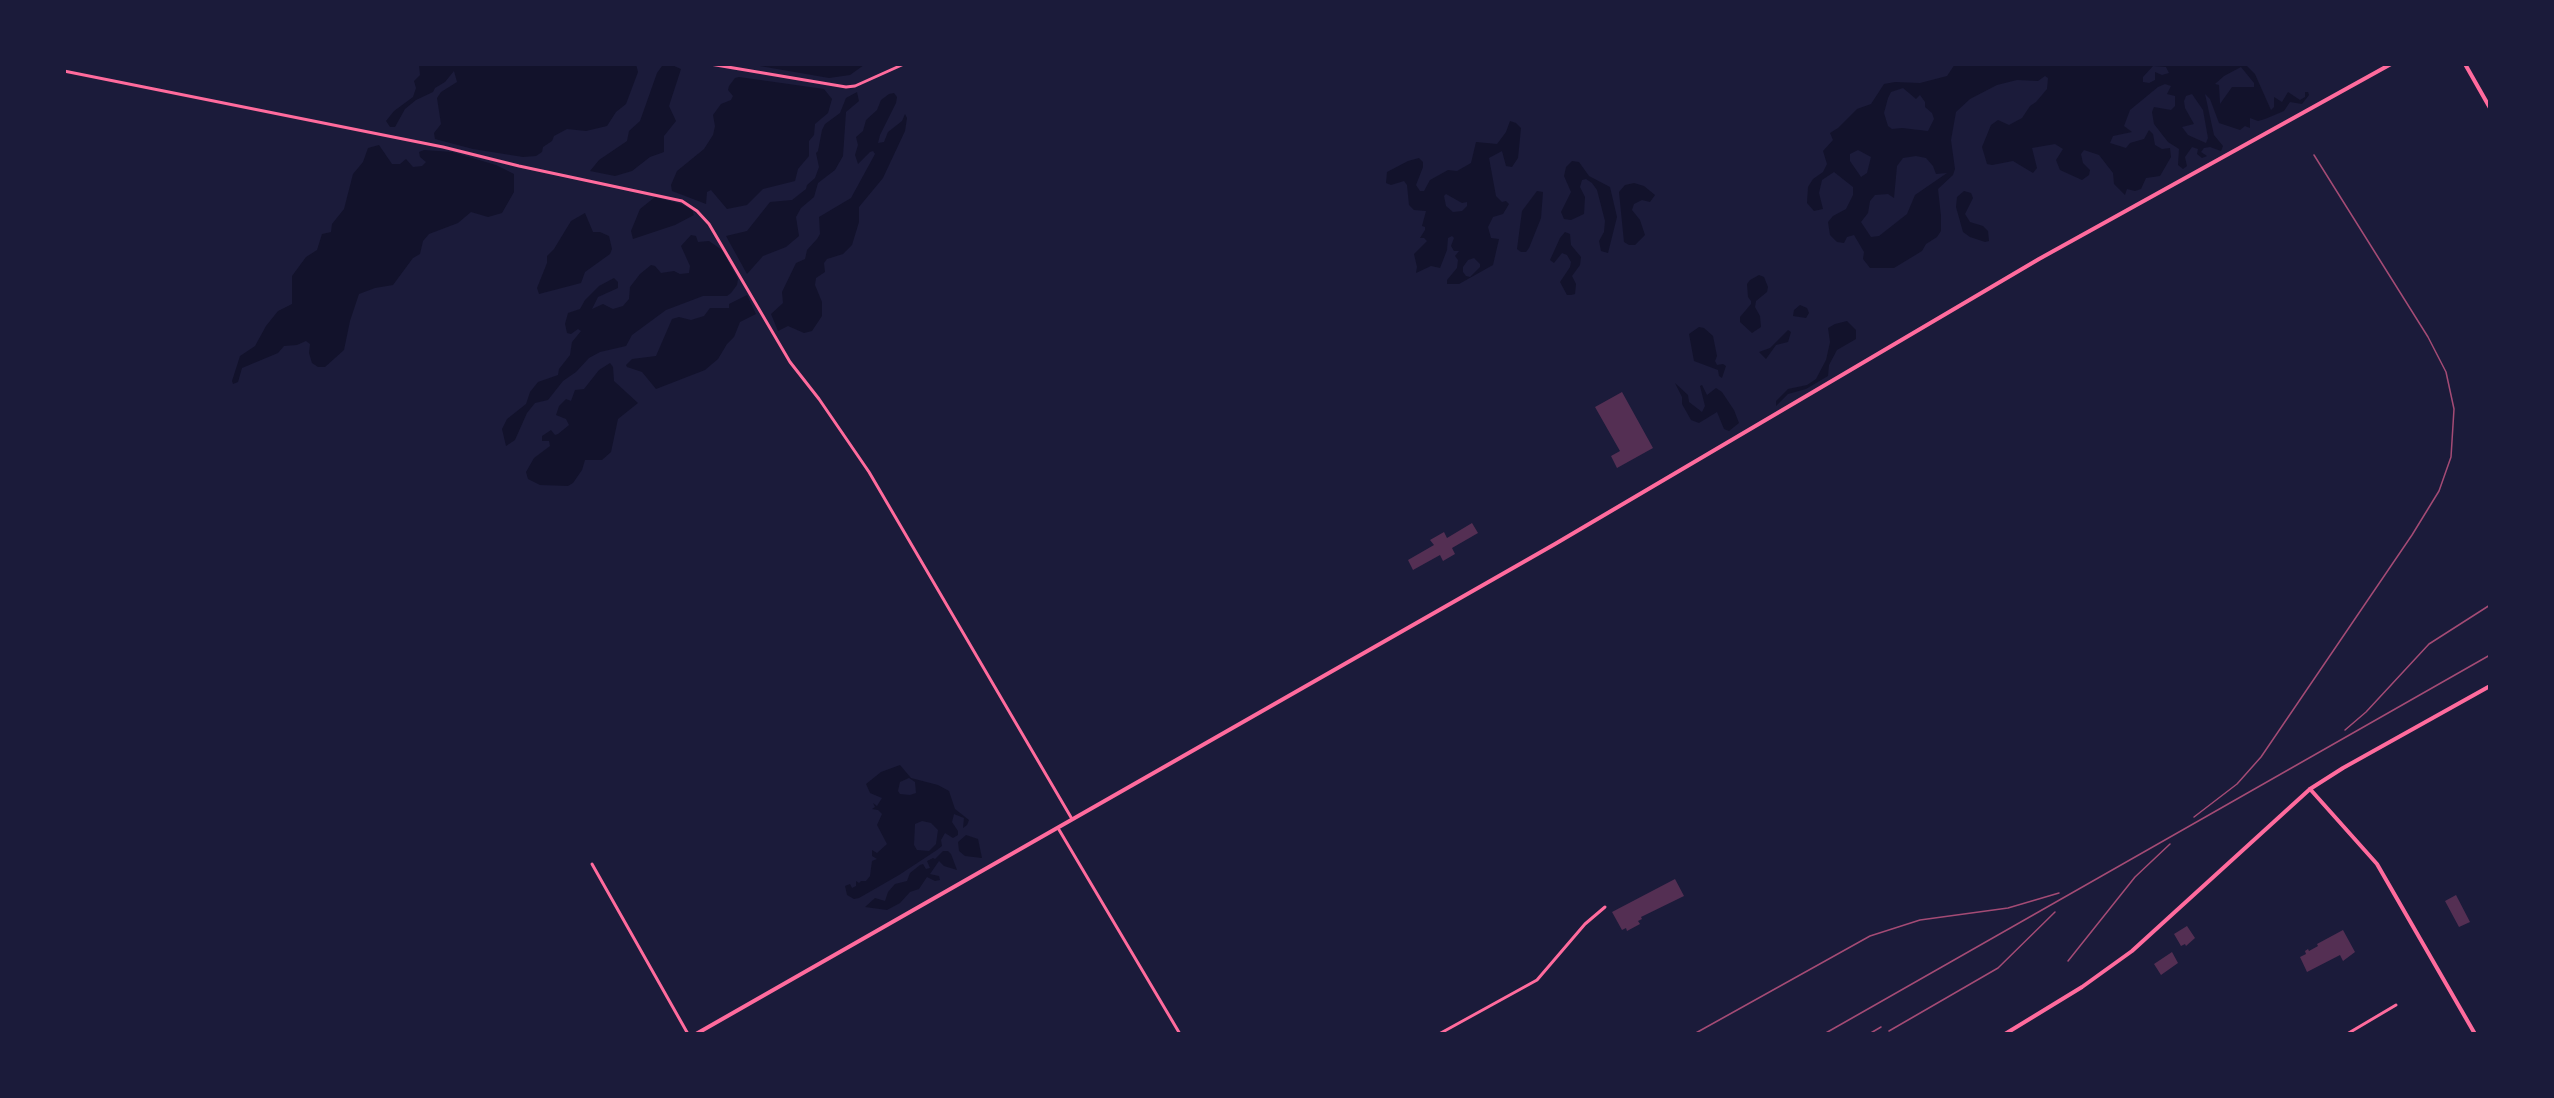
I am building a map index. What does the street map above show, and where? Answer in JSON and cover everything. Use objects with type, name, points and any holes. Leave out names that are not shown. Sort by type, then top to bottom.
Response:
[{"type":"street","points":[[711,64],[846,87],[855,86],[904,64]]},
{"type":"street","points":[[696,1034],[1555,544],[2039,259],[2391,64]]},
{"type":"street","points":[[2465,64],[2490,108]]},
{"type":"street","points":[[64,71],[443,147],[682,201],[697,211],[709,224],[790,362],[819,399],[869,472],[1072,819]]},
{"type":"street","points":[[2005,1034],[2088,983],[2132,951],[2310,789],[2343,768],[2490,686]]},
{"type":"street","points":[[2310,789],[2377,864],[2475,1034]]},
{"type":"street","points":[[1058,828],[1180,1034]]},
{"type":"street","points":[[592,864],[688,1034]]},
{"type":"street","points":[[1439,1034],[1536,980],[1585,924],[1605,907]]},
{"type":"street","points":[[2347,1034],[2396,1005]]},
{"type":"street","points":[[2014,1028],[2016,1034]]},
{"type":"shaded area","points":[[636,64],[638,72],[626,104],[616,112],[607,126],[586,131],[567,129],[554,136],[552,141],[536,156],[523,157],[473,149],[435,139],[434,133],[441,124],[437,98],[441,92],[457,82],[454,71],[433,92],[416,100],[405,109],[395,127],[390,127],[386,121],[394,111],[413,97],[416,88],[414,81],[420,75],[419,65]]},
{"type":"shaded area","points":[[864,64],[850,75],[829,78],[754,65]]},
{"type":"shaded area","points":[[1955,64],[2246,65],[2255,74],[2271,110],[2274,107],[2274,97],[2282,102],[2288,92],[2300,100],[2305,97],[2305,92],[2309,95],[2302,104],[2290,102],[2284,111],[2265,119],[2258,121],[2250,118],[2250,128],[2245,126],[2240,130],[2219,123],[2210,99],[2205,94],[2214,135],[2223,146],[2221,151],[2210,147],[2204,148],[2201,152],[2207,156],[2202,158],[2197,154],[2198,149],[2192,147],[2185,157],[2187,166],[2183,169],[2178,165],[2179,149],[2168,142],[2154,124],[2152,112],[2154,107],[2171,110],[2175,106],[2175,96],[2167,94],[2171,86],[2165,84],[2158,87],[2130,110],[2124,126],[2132,132],[2113,136],[2110,143],[2126,148],[2130,143],[2144,139],[2149,130],[2153,134],[2155,145],[2162,149],[2170,148],[2171,157],[2160,176],[2146,178],[2141,189],[2135,191],[2127,189],[2125,195],[2114,184],[2113,173],[2099,155],[2084,150],[2081,154],[2083,163],[2090,170],[2089,175],[2082,180],[2060,170],[2056,160],[2063,149],[2055,144],[2032,148],[2037,168],[2033,173],[2013,161],[1987,164],[1982,147],[1991,125],[1998,120],[2009,125],[2022,118],[2047,89],[2048,78],[2045,76],[2038,81],[2017,80],[1997,85],[1970,99],[1956,112],[1951,140],[1955,169],[1953,175],[1938,189],[1941,231],[1937,237],[1926,244],[1922,251],[1894,268],[1870,268],[1863,259],[1864,252],[1854,235],[1847,237],[1844,243],[1837,242],[1830,235],[1828,222],[1833,216],[1846,209],[1853,195],[1853,187],[1834,172],[1822,180],[1819,193],[1823,209],[1814,211],[1807,203],[1808,187],[1813,179],[1823,172],[1827,164],[1823,151],[1833,140],[1830,133],[1857,109],[1871,104],[1884,84],[1920,83],[1947,76]],"holes":[[[2153,66],[2166,67],[2169,73],[2162,75],[2155,72],[2155,80],[2149,83],[2143,82],[2143,77]],[[2241,67],[2254,83],[2254,87],[2232,87],[2220,104],[2219,85],[2215,84]],[[1903,88],[1916,99],[1920,95],[1934,119],[1928,131],[1892,129],[1888,126],[1884,113],[1891,92]],[[2192,94],[2203,110],[2208,138],[2206,143],[2188,135],[2182,127],[2194,124],[2185,108],[2186,96]],[[1858,150],[1871,157],[1867,173],[1861,177],[1850,161],[1850,154]],[[1916,156],[1926,158],[1936,174],[1947,173],[1915,195],[1907,214],[1879,236],[1871,237],[1861,222],[1868,213],[1870,201],[1875,195],[1888,194],[1894,198],[1897,166],[1903,158]]]},
{"type":"shaded area","points":[[672,65],[681,69],[669,106],[676,121],[664,136],[664,152],[650,157],[632,171],[615,176],[590,171],[599,160],[627,141],[629,131],[640,121],[657,73],[662,66]]},
{"type":"shaded area","points":[[735,78],[824,89],[832,99],[828,113],[815,124],[814,135],[809,141],[809,156],[798,169],[795,181],[763,189],[747,205],[727,209],[711,190],[707,192],[706,204],[672,191],[671,185],[677,171],[704,149],[713,135],[715,126],[713,115],[721,104],[731,100],[733,96],[728,90],[729,86]]},
{"type":"shaded area","points":[[857,92],[859,101],[846,112],[843,156],[835,170],[818,183],[814,197],[801,208],[796,217],[799,236],[786,247],[763,256],[747,274],[726,236],[747,231],[770,202],[792,200],[806,189],[815,178],[819,167],[816,153],[825,124],[840,113],[846,98]]},
{"type":"shaded area","points":[[894,93],[897,97],[896,103],[878,143],[884,142],[888,132],[902,121],[905,114],[907,118],[905,131],[883,178],[859,207],[859,222],[852,245],[843,254],[827,259],[824,263],[825,272],[816,278],[815,285],[822,302],[822,316],[812,331],[804,333],[788,326],[778,331],[771,314],[783,303],[782,292],[796,263],[805,259],[807,250],[820,234],[819,217],[851,198],[875,154],[873,151],[870,152],[858,164],[855,155],[858,145],[856,137],[863,131],[866,120],[877,110],[881,100]]},
{"type":"shaded area","points":[[1510,121],[1521,128],[1518,158],[1512,167],[1506,166],[1502,151],[1489,158],[1496,196],[1502,202],[1506,201],[1509,204],[1503,214],[1493,217],[1488,227],[1491,238],[1499,239],[1493,265],[1459,284],[1447,284],[1447,280],[1457,268],[1458,260],[1455,256],[1459,251],[1454,251],[1451,246],[1454,238],[1452,236],[1448,238],[1447,250],[1440,268],[1431,266],[1416,273],[1414,254],[1427,241],[1420,238],[1425,230],[1422,226],[1426,211],[1414,210],[1409,205],[1407,185],[1404,181],[1391,185],[1386,183],[1387,172],[1419,158],[1423,162],[1423,167],[1416,185],[1420,191],[1424,191],[1430,180],[1448,170],[1457,171],[1471,163],[1476,142],[1497,144],[1506,132]],"holes":[[[1446,194],[1462,203],[1467,202],[1467,206],[1462,211],[1453,212],[1446,206],[1444,196]],[[1474,258],[1480,267],[1470,277],[1466,276],[1463,267],[1468,260]]]},
{"type":"shaded area","points":[[379,145],[392,164],[400,164],[406,159],[413,167],[422,166],[426,162],[420,157],[419,152],[424,150],[452,152],[496,165],[514,174],[514,192],[502,213],[488,217],[471,212],[458,223],[429,234],[423,241],[420,254],[413,258],[393,285],[359,294],[344,350],[325,367],[318,367],[312,363],[309,353],[310,344],[306,341],[297,345],[284,346],[278,353],[242,368],[238,382],[233,384],[240,356],[255,346],[278,311],[292,304],[292,276],[306,257],[317,250],[322,234],[331,232],[332,224],[344,209],[353,174],[363,162],[368,148]]},
{"type":"shaded area","points":[[1572,161],[1579,162],[1589,176],[1610,187],[1617,217],[1608,253],[1601,251],[1599,241],[1604,232],[1605,221],[1597,190],[1592,183],[1586,179],[1582,180],[1580,187],[1585,197],[1584,214],[1571,220],[1564,219],[1561,212],[1571,192],[1564,176],[1566,167]]},
{"type":"shaded area","points":[[1634,183],[1644,186],[1655,195],[1650,202],[1642,200],[1634,204],[1632,210],[1640,220],[1645,235],[1635,245],[1629,245],[1624,242],[1619,192],[1625,185]]},
{"type":"shaded area","points":[[1537,191],[1543,192],[1541,218],[1529,248],[1526,252],[1521,252],[1517,249],[1522,211]]},
{"type":"shaded area","points":[[1964,191],[1971,193],[1973,198],[1965,214],[1970,222],[1983,226],[1988,231],[1989,241],[1985,242],[1970,237],[1963,232],[1956,207],[1957,197]]},
{"type":"shaded area","points":[[655,197],[681,204],[692,210],[694,215],[675,225],[633,239],[631,231],[640,209]]},
{"type":"shaded area","points":[[585,213],[593,232],[609,236],[612,249],[610,254],[585,272],[581,283],[539,294],[537,288],[547,263],[547,256],[554,249],[571,221]]},
{"type":"shaded area","points":[[1565,232],[1570,234],[1571,245],[1581,257],[1580,265],[1572,276],[1576,284],[1575,294],[1571,295],[1567,295],[1560,282],[1570,267],[1571,262],[1567,255],[1562,253],[1554,263],[1550,260]]},
{"type":"shaded area","points":[[691,235],[696,236],[698,242],[709,241],[722,250],[738,279],[731,293],[727,296],[703,296],[666,310],[632,335],[626,346],[600,352],[589,358],[576,372],[563,381],[548,400],[535,403],[527,413],[515,440],[506,446],[502,429],[507,419],[526,404],[530,392],[538,382],[558,375],[559,369],[570,355],[572,342],[581,331],[578,329],[571,334],[567,333],[565,324],[568,313],[580,309],[585,300],[599,286],[614,278],[618,282],[618,288],[598,297],[592,309],[603,304],[613,309],[623,306],[629,299],[630,287],[651,265],[661,273],[674,271],[680,274],[689,273],[690,266],[681,246]]},
{"type":"shaded area","points":[[1759,275],[1764,277],[1768,287],[1767,292],[1756,301],[1755,307],[1760,316],[1761,327],[1752,333],[1740,322],[1740,317],[1751,304],[1747,284]]},
{"type":"shaded area","points":[[747,295],[756,314],[740,322],[734,337],[718,359],[705,370],[656,389],[642,372],[627,367],[626,365],[632,359],[656,356],[672,319],[679,317],[691,320],[704,316],[710,308],[729,308],[729,304]]},
{"type":"shaded area","points":[[1800,305],[1807,308],[1809,313],[1806,318],[1793,316],[1794,310]]},
{"type":"shaded area","points":[[1847,321],[1856,330],[1856,339],[1837,350],[1829,365],[1828,376],[1806,389],[1788,394],[1776,406],[1776,401],[1788,389],[1807,385],[1816,379],[1826,360],[1830,342],[1828,328]]},
{"type":"shaded area","points":[[1699,327],[1704,328],[1713,336],[1717,356],[1715,361],[1717,365],[1726,366],[1722,378],[1718,370],[1694,361],[1689,334]]},
{"type":"shaded area","points":[[1788,330],[1791,332],[1788,342],[1776,345],[1766,359],[1759,352],[1770,348]]},
{"type":"shaded area","points":[[610,363],[613,367],[614,381],[638,403],[618,419],[611,452],[602,460],[585,460],[582,470],[568,486],[540,485],[528,479],[526,472],[534,458],[550,446],[549,441],[542,441],[542,436],[551,430],[555,435],[558,434],[569,425],[566,419],[556,415],[559,406],[566,399],[571,401],[575,390],[584,389],[599,370]]},
{"type":"shaded area","points":[[1675,383],[1688,395],[1689,402],[1702,412],[1705,406],[1700,386],[1702,385],[1707,395],[1716,388],[1722,392],[1734,410],[1739,423],[1729,431],[1724,429],[1717,412],[1699,423],[1691,420],[1682,404],[1682,397]]},
{"type":"shaded area","points":[[900,765],[911,778],[938,785],[949,791],[955,809],[969,820],[963,828],[964,818],[954,814],[952,822],[958,835],[953,838],[945,833],[941,840],[942,846],[937,850],[899,875],[854,899],[847,895],[845,886],[850,884],[852,888],[856,886],[856,881],[859,883],[866,881],[870,876],[872,861],[877,859],[872,856],[872,850],[877,853],[887,844],[877,825],[882,814],[872,809],[875,807],[873,803],[877,806],[882,798],[870,793],[866,784],[881,772]],"holes":[[[909,778],[915,782],[916,793],[900,794],[898,791],[900,782]],[[922,821],[931,823],[938,830],[936,844],[929,851],[917,850],[914,845],[915,824]]]},
{"type":"shaded area","points":[[966,835],[978,839],[982,858],[965,856],[959,851],[958,842]]},
{"type":"shaded area","points":[[943,851],[951,854],[957,870],[944,866],[939,861],[930,874],[939,876],[940,880],[935,881],[927,877],[919,889],[910,892],[900,903],[887,910],[865,907],[875,898],[885,901],[888,892],[895,884],[907,881],[910,873],[920,865],[923,864],[926,869],[930,868],[927,861],[935,859]]},
{"type":"building","points":[[1622,392],[1653,448],[1617,468],[1611,456],[1620,451],[1595,407]]},
{"type":"building","points":[[1472,523],[1478,533],[1452,548],[1455,554],[1443,561],[1440,555],[1413,570],[1408,560],[1434,545],[1430,540],[1444,532],[1447,538]]},
{"type":"building","points":[[1675,879],[1684,896],[1641,917],[1642,919],[1638,921],[1640,924],[1627,931],[1626,928],[1622,930],[1612,912]]},
{"type":"building","points":[[2456,895],[2470,922],[2459,927],[2445,901]]},
{"type":"building","points":[[2187,926],[2195,938],[2186,946],[2185,944],[2181,946],[2174,934]]},
{"type":"building","points":[[2343,930],[2355,952],[2343,961],[2340,955],[2307,972],[2300,957],[2306,954],[2305,951],[2308,949],[2309,951]]},
{"type":"building","points":[[2172,952],[2178,963],[2161,975],[2154,964]]},
{"type":"railway","points":[[2194,817],[2237,784],[2261,757],[2412,535],[2439,491],[2451,457],[2454,409],[2446,372],[2428,337],[2314,155]]},
{"type":"railway","points":[[2345,730],[2366,712],[2429,644],[2490,605]]},
{"type":"railway","points":[[1824,1034],[2490,655]]},
{"type":"railway","points":[[2068,961],[2135,877],[2170,844]]},
{"type":"railway","points":[[1694,1034],[1870,936],[1920,920],[2008,908],[2059,893]]},
{"type":"railway","points":[[1889,1031],[1998,968],[2055,912]]},
{"type":"railway","points":[[1869,1034],[1881,1027]]}]
